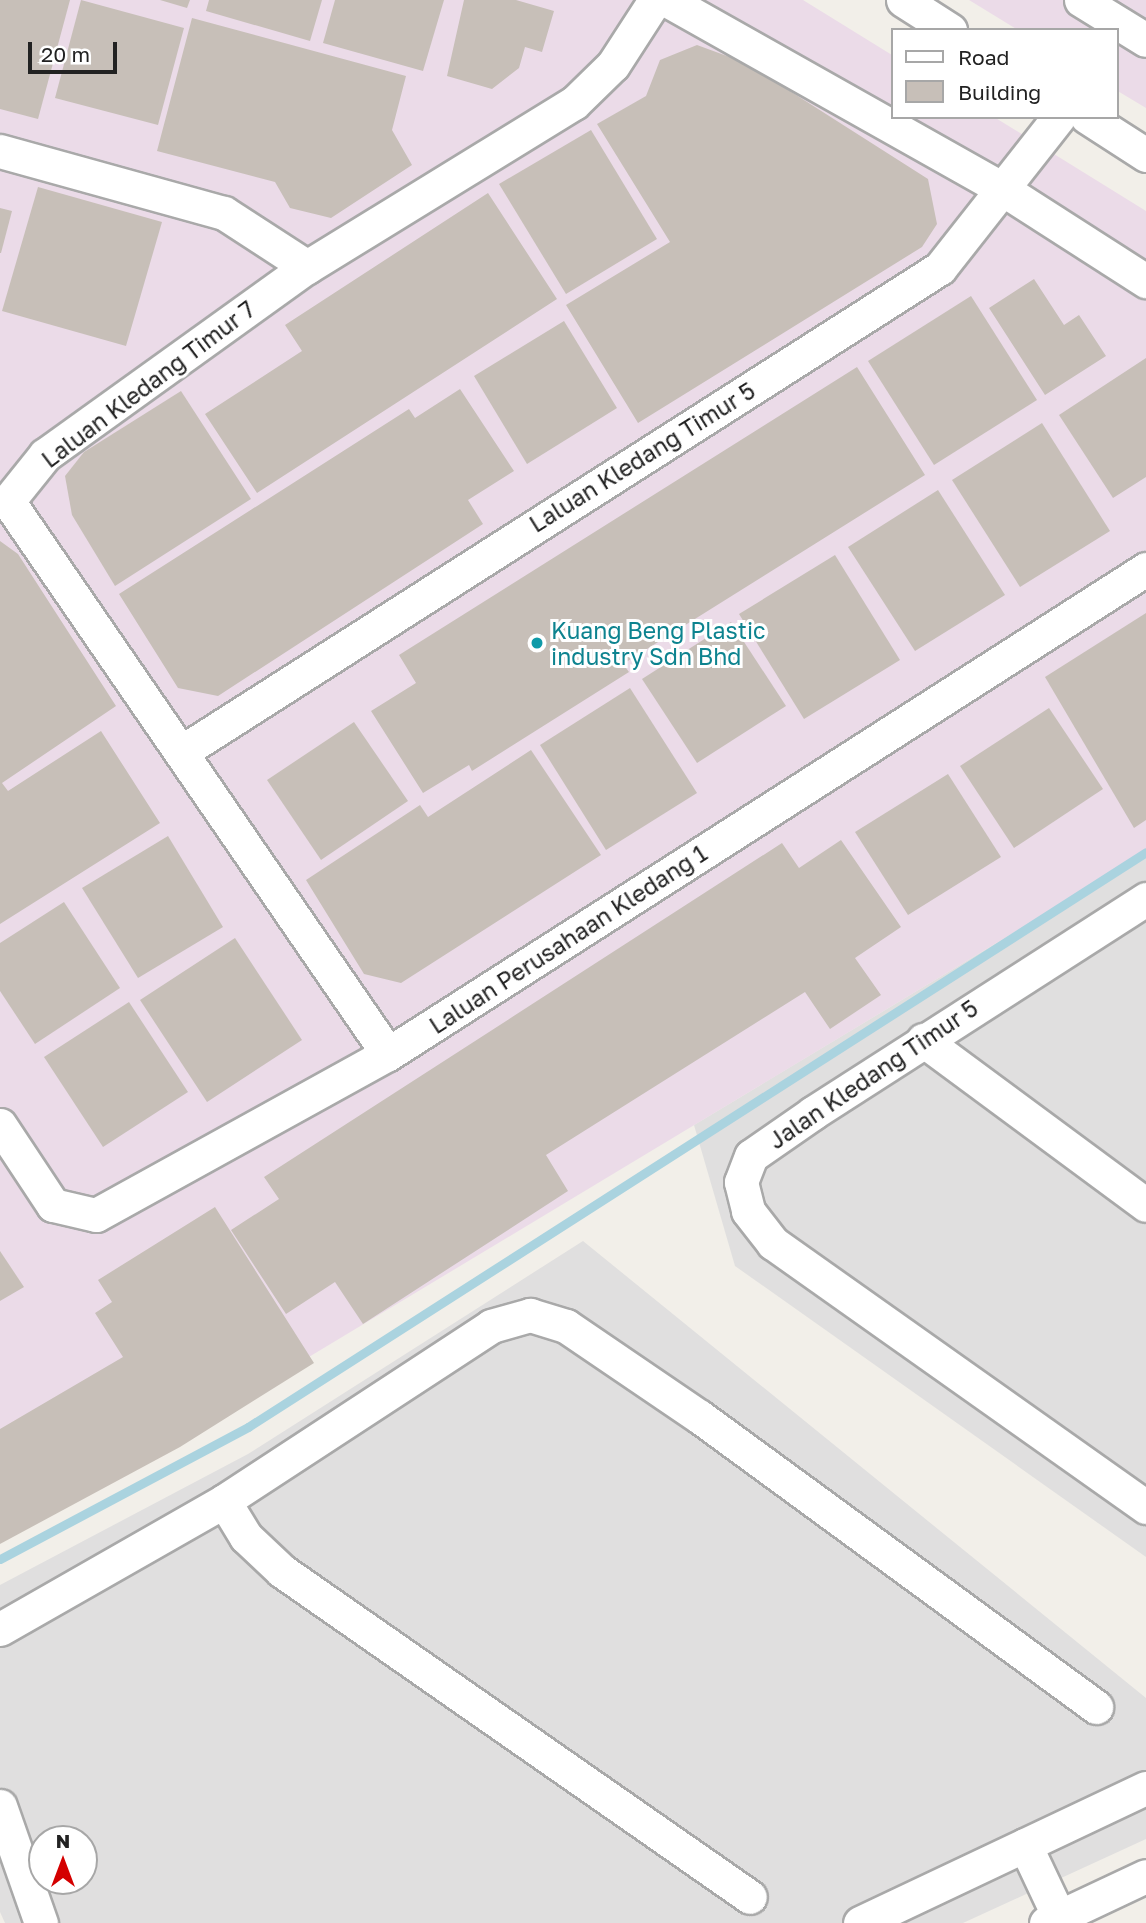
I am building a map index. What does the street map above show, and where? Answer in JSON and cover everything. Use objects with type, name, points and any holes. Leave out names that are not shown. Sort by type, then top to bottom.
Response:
[{"type":"street","name":"Laluan Kledang Timur 7","points":[[387,1054],[183,751],[4,500],[45,455],[307,267],[574,103],[613,65],[655,0]]},
{"type":"street","points":[[667,0],[1004,190],[1146,281]]},
{"type":"street","points":[[903,0],[947,28]]},
{"type":"street","points":[[1081,0],[1146,40]]},
{"type":"street","name":"Laluan Kledang Timur 5","points":[[183,751],[940,268],[1057,119]]},
{"type":"street","points":[[1090,119],[1146,155]]},
{"type":"street","points":[[0,151],[224,213],[307,267]]},
{"type":"street","name":"Laluan Perusahaan Kledang 1","points":[[0,1125],[53,1205],[96,1216],[387,1054],[1146,569]]},
{"type":"street","name":"Jalan Kledang Timur 5","points":[[1144,903],[923,1040],[751,1156],[741,1182],[748,1211],[773,1243],[1146,1507]]},
{"type":"street","points":[[923,1040],[1146,1205]]},
{"type":"street","points":[[0,1629],[224,1501],[491,1326],[530,1315],[566,1326],[700,1417],[1096,1707]]},
{"type":"street","points":[[224,1501],[246,1537],[282,1571],[750,1897]]},
{"type":"street","points":[[860,1923],[1146,1788]]},
{"type":"street","points":[[0,1806],[41,1923]]},
{"type":"street","points":[[1024,1845],[1052,1920],[1146,1876]]},
{"type":"shaded area","points":[[0,0],[803,0],[890,54],[890,119],[997,119],[1146,211],[1146,853],[0,1543]]},
{"type":"shaded area","points":[[969,0],[1146,0],[1146,108],[1118,91],[1118,28],[1015,28]]},
{"type":"shaded area","points":[[1146,853],[1146,1557],[735,1266],[694,1125]]},
{"type":"shaded area","points":[[583,1241],[1146,1698],[1146,1839],[963,1923],[5,1923],[0,1912],[0,1585],[248,1454]]},
{"type":"building","points":[[0,0],[70,0],[38,119],[0,109]]},
{"type":"building","points":[[81,0],[184,28],[158,125],[55,98]]},
{"type":"building","points":[[160,0],[190,0],[187,8]]},
{"type":"building","points":[[209,0],[322,0],[310,41],[206,11]]},
{"type":"building","points":[[335,0],[444,0],[423,71],[323,43]]},
{"type":"building","points":[[464,0],[516,0],[554,11],[542,52],[525,47],[519,68],[492,89],[447,76]]},
{"type":"building","points":[[192,18],[406,76],[392,130],[412,165],[331,218],[290,208],[275,182],[157,151]]},
{"type":"building","points":[[697,45],[746,63],[928,179],[937,224],[922,247],[638,423],[566,305],[670,242],[597,124],[646,96],[660,60]]},
{"type":"building","points":[[591,130],[657,239],[566,294],[499,184]]},
{"type":"building","points":[[38,187],[162,222],[126,346],[2,311]]},
{"type":"building","points":[[488,193],[557,299],[257,493],[205,414],[302,351],[285,325]]},
{"type":"building","points":[[0,208],[12,211],[1,253],[0,253]]},
{"type":"building","points":[[1034,279],[1064,325],[1079,315],[1106,356],[1045,395],[989,308]]},
{"type":"building","points":[[971,296],[1037,400],[934,465],[868,361]]},
{"type":"building","points":[[564,321],[617,408],[527,464],[474,376]]},
{"type":"building","points":[[1146,358],[1146,477],[1113,498],[1059,415]]},
{"type":"building","points":[[857,367],[925,475],[623,664],[629,672],[472,771],[469,765],[423,793],[371,711],[416,683],[399,655]]},
{"type":"building","points":[[460,389],[514,471],[468,500],[483,524],[218,696],[178,688],[119,594],[409,409],[415,418]]},
{"type":"building","points":[[181,391],[251,499],[115,586],[72,515],[65,476],[84,452]]},
{"type":"building","points":[[1042,423],[1110,531],[1020,587],[952,480]]},
{"type":"building","points":[[938,490],[1005,595],[915,651],[848,547]]},
{"type":"building","points":[[0,541],[18,554],[116,706],[2,783],[8,791],[101,731],[160,823],[0,924]]},
{"type":"building","points":[[835,555],[900,660],[804,719],[739,614]]},
{"type":"building","points":[[1146,613],[1146,820],[1134,828],[1045,677]]},
{"type":"building","points":[[731,622],[786,706],[697,763],[642,679]]},
{"type":"building","points":[[630,688],[697,793],[606,850],[540,745]]},
{"type":"building","points":[[1049,708],[1103,789],[1014,848],[960,766]]},
{"type":"building","points":[[354,722],[408,801],[321,860],[267,780]]},
{"type":"building","points":[[531,750],[601,855],[401,983],[364,974],[306,880],[420,805],[428,817]]},
{"type":"building","points":[[948,774],[1001,857],[908,915],[855,832]]},
{"type":"building","points":[[168,836],[223,927],[138,978],[82,888]]},
{"type":"building","points":[[841,840],[901,927],[855,958],[881,995],[830,1029],[805,992],[546,1155],[568,1191],[363,1324],[335,1282],[286,1314],[231,1230],[279,1199],[264,1177],[782,843],[799,868]]},
{"type":"building","points":[[64,902],[120,988],[35,1044],[0,991],[0,943]]},
{"type":"building","points":[[235,938],[302,1040],[207,1102],[140,1000]]},
{"type":"building","points":[[129,1002],[188,1092],[103,1147],[44,1057]]},
{"type":"building","points":[[215,1207],[314,1363],[180,1447],[0,1544],[0,1429],[123,1357],[95,1313],[112,1302],[98,1280]]},
{"type":"building","points":[[0,1251],[24,1287],[0,1301]]},
{"type":"waterway","points":[[0,1559],[248,1427],[1146,852]]},
{"type":"place","name":"Kuang Beng Plastic industry Sdn Bhd","points":[[537,643]]}]
